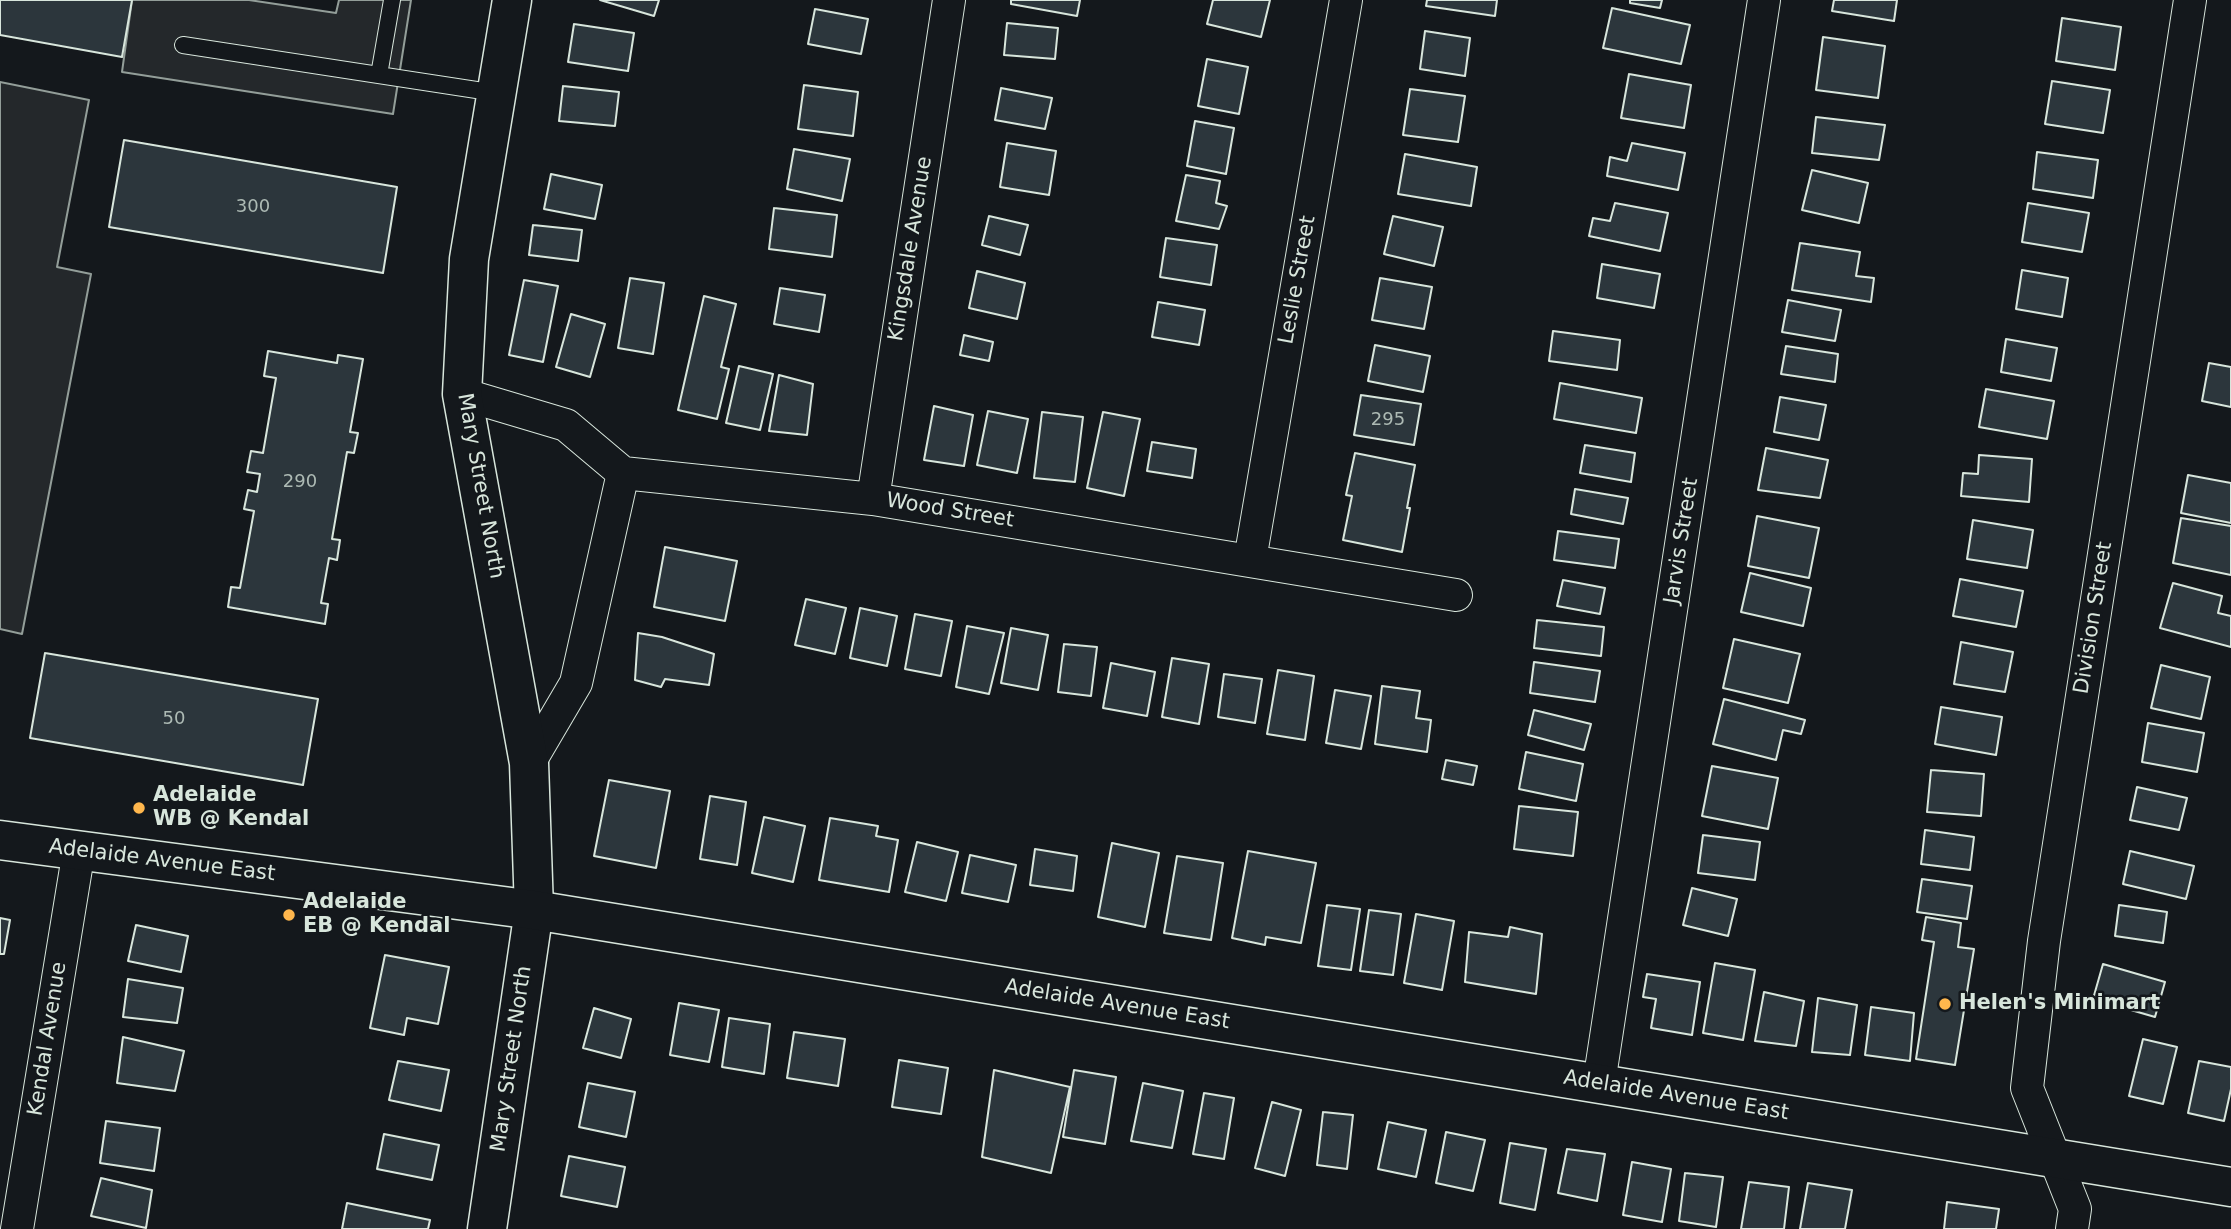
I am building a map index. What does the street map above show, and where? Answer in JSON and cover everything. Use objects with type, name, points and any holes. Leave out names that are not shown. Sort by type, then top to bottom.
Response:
[{"type":"main road","name":"Mary Street North","points":[[487,1229],[534,910],[529,763],[462,394],[469,260],[512,0]]},
{"type":"main road","name":"Adelaide Avenue East","points":[[0,840],[534,910],[2231,1187]]},
{"type":"street","name":"Kingsdale Avenue","points":[[873,499],[949,0]]},
{"type":"street","name":"Leslie Street","points":[[1250,560],[1346,0]]},
{"type":"street","name":"Jarvis Street","points":[[1599,1083],[1765,0]]},
{"type":"street","name":"Division Street","points":[[2072,1229],[2075,1209],[2027,1088],[2044,941],[2190,0]]},
{"type":"street","points":[[462,394],[566,425],[624,473],[576,683],[529,763]]},
{"type":"street","name":"Wood Street","points":[[624,473],[873,499],[1457,595]]},
{"type":"street","name":"Kendal Avenue","points":[[17,1229],[79,850]]},
{"type":"lane","points":[[379,75],[392,0]]},
{"type":"lane","points":[[183,44],[496,93]]},
{"type":"shaded area","points":[[132,0],[249,0],[336,13],[339,0],[411,0],[393,114],[122,72]]},
{"type":"shaded area","points":[[0,82],[89,100],[57,267],[91,274],[22,634],[0,629]]},
{"type":"building","points":[[0,0],[132,0],[122,57],[0,35]]},
{"type":"building","points":[[600,0],[659,0],[654,16]]},
{"type":"building","points":[[1011,0],[1080,0],[1077,16],[1011,4]]},
{"type":"building","points":[[1213,0],[1270,0],[1261,37],[1207,24]]},
{"type":"building","points":[[1427,0],[1497,0],[1495,16],[1426,6]]},
{"type":"building","points":[[1630,0],[1662,0],[1660,8],[1630,3]]},
{"type":"building","points":[[1834,0],[1897,0],[1894,21],[1832,11]]},
{"type":"building","points":[[1612,8],[1690,25],[1681,64],[1603,48]]},
{"type":"building","points":[[815,9],[868,19],[861,54],[808,44]]},
{"type":"building","points":[[2062,18],[2121,27],[2115,70],[2056,61]]},
{"type":"building","points":[[1007,23],[1058,28],[1055,59],[1004,55]]},
{"type":"building","points":[[574,24],[634,33],[628,71],[568,62]]},
{"type":"building","points":[[1425,31],[1470,38],[1465,76],[1420,69]]},
{"type":"building","points":[[1823,37],[1885,46],[1878,98],[1816,90]]},
{"type":"building","points":[[1207,59],[1248,67],[1239,114],[1198,106]]},
{"type":"building","points":[[1629,74],[1691,85],[1684,128],[1621,118]]},
{"type":"building","points":[[2052,81],[2110,90],[2103,133],[2045,124]]},
{"type":"building","points":[[804,85],[858,92],[853,136],[798,129]]},
{"type":"building","points":[[563,86],[619,92],[615,126],[559,121]]},
{"type":"building","points":[[1001,88],[1052,98],[1045,129],[995,120]]},
{"type":"building","points":[[1410,89],[1465,96],[1458,142],[1403,135]]},
{"type":"building","points":[[1816,117],[1885,125],[1879,160],[1812,153]]},
{"type":"building","points":[[1195,121],[1234,128],[1226,174],[1187,166]]},
{"type":"building","points":[[124,140],[397,187],[383,273],[109,227]]},
{"type":"building","points":[[1007,143],[1056,151],[1049,195],[1000,187]]},
{"type":"building","points":[[1632,143],[1685,153],[1678,190],[1607,176],[1610,157],[1627,161]]},
{"type":"building","points":[[794,149],[850,159],[842,201],[787,189]]},
{"type":"building","points":[[2037,152],[2098,160],[2093,198],[2033,189]]},
{"type":"building","points":[[1405,154],[1477,167],[1471,206],[1398,194]]},
{"type":"building","points":[[1812,170],[1868,183],[1859,223],[1802,210]]},
{"type":"building","points":[[551,174],[602,185],[595,219],[544,209]]},
{"type":"building","points":[[1186,175],[1220,181],[1216,203],[1227,206],[1219,229],[1176,221]]},
{"type":"building","points":[[1615,203],[1668,213],[1660,251],[1589,236],[1593,218],[1610,221]]},
{"type":"building","points":[[2028,203],[2089,213],[2082,252],[2022,242]]},
{"type":"building","points":[[774,208],[837,215],[832,257],[769,249]]},
{"type":"building","points":[[989,216],[1028,225],[1020,255],[982,245]]},
{"type":"building","points":[[1393,216],[1443,227],[1434,266],[1384,254]]},
{"type":"building","points":[[533,225],[582,230],[578,261],[529,255]]},
{"type":"building","points":[[1166,238],[1217,245],[1211,285],[1160,277]]},
{"type":"building","points":[[1800,243],[1860,252],[1856,276],[1874,278],[1871,302],[1792,290]]},
{"type":"building","points":[[1602,264],[1660,274],[1654,308],[1597,298]]},
{"type":"building","points":[[2022,270],[2068,278],[2062,317],[2016,309]]},
{"type":"building","points":[[977,271],[1025,283],[1017,319],[969,308]]},
{"type":"building","points":[[630,278],[664,283],[653,354],[618,348]]},
{"type":"building","points":[[1380,278],[1432,287],[1424,329],[1372,320]]},
{"type":"building","points":[[524,280],[558,286],[543,362],[509,355]]},
{"type":"building","points":[[780,288],[825,295],[819,332],[774,324]]},
{"type":"building","points":[[704,296],[736,304],[721,367],[729,369],[717,419],[678,410]]},
{"type":"building","points":[[1788,300],[1841,310],[1835,341],[1782,332]]},
{"type":"building","points":[[1158,302],[1205,310],[1199,345],[1152,337]]},
{"type":"building","points":[[571,314],[605,324],[590,377],[556,367]]},
{"type":"building","points":[[1553,331],[1620,340],[1617,370],[1549,361]]},
{"type":"building","points":[[964,335],[993,342],[989,361],[960,355]]},
{"type":"building","points":[[2006,339],[2057,348],[2051,381],[2001,372]]},
{"type":"building","points":[[1375,345],[1430,356],[1423,392],[1368,381]]},
{"type":"building","points":[[1786,346],[1838,354],[1835,382],[1781,374]]},
{"type":"building","points":[[268,351],[337,363],[338,355],[363,359],[350,432],[358,433],[354,453],[347,452],[332,539],[340,540],[337,560],[329,558],[321,603],[328,604],[325,624],[228,607],[231,587],[240,588],[254,511],[244,509],[248,490],[257,492],[260,474],[247,472],[251,451],[263,453],[276,378],[264,376]]},
{"type":"building","points":[[2209,363],[2231,367],[2231,407],[2202,401]]},
{"type":"building","points":[[739,366],[773,374],[760,430],[726,423]]},
{"type":"building","points":[[779,375],[813,384],[807,435],[769,431]]},
{"type":"building","points":[[1560,383],[1642,398],[1636,433],[1554,419]]},
{"type":"building","points":[[1986,389],[2054,401],[2047,439],[1979,427]]},
{"type":"building","points":[[1361,395],[1421,404],[1414,445],[1354,435]]},
{"type":"building","points":[[1780,397],[1826,405],[1819,440],[1774,432]]},
{"type":"building","points":[[934,406],[973,415],[964,466],[924,460]]},
{"type":"building","points":[[988,411],[1028,419],[1017,473],[977,465]]},
{"type":"building","points":[[1042,412],[1083,417],[1075,482],[1034,478]]},
{"type":"building","points":[[1103,412],[1140,419],[1124,496],[1087,488]]},
{"type":"building","points":[[1152,442],[1196,449],[1192,478],[1147,471]]},
{"type":"building","points":[[1585,445],[1635,453],[1631,482],[1580,473]]},
{"type":"building","points":[[1766,448],[1828,460],[1820,498],[1758,490]]},
{"type":"building","points":[[1355,453],[1415,465],[1402,552],[1343,540],[1352,496],[1346,495]]},
{"type":"building","points":[[1979,455],[2032,459],[2029,502],[1961,496],[1963,473],[1978,474]]},
{"type":"building","points":[[2188,475],[2231,483],[2231,523],[2181,513]]},
{"type":"building","points":[[1575,489],[1628,498],[1623,524],[1571,514]]},
{"type":"building","points":[[1757,516],[1819,528],[1809,578],[1748,566]]},
{"type":"building","points":[[2181,518],[2231,526],[2231,575],[2173,563]]},
{"type":"building","points":[[1973,520],[2033,530],[2027,568],[1967,559]]},
{"type":"building","points":[[1558,531],[1619,539],[1615,568],[1554,560]]},
{"type":"building","points":[[665,547],[737,561],[725,621],[654,607]]},
{"type":"building","points":[[1750,573],[1811,588],[1803,626],[1741,612]]},
{"type":"building","points":[[1960,579],[2023,591],[2016,627],[1953,616]]},
{"type":"building","points":[[1563,580],[1605,588],[1600,614],[1557,606]]},
{"type":"building","points":[[2173,583],[2222,596],[2218,613],[2231,616],[2231,647],[2160,628]]},
{"type":"building","points":[[806,599],[846,608],[835,654],[795,645]]},
{"type":"building","points":[[860,608],[897,616],[887,666],[850,658]]},
{"type":"building","points":[[915,614],[952,621],[941,676],[905,669]]},
{"type":"building","points":[[1537,620],[1604,627],[1601,656],[1534,648]]},
{"type":"building","points":[[967,626],[1004,633],[989,694],[956,687]]},
{"type":"building","points":[[1011,628],[1048,635],[1038,690],[1001,683]]},
{"type":"building","points":[[638,633],[662,637],[714,654],[709,685],[665,679],[661,687],[635,680]]},
{"type":"building","points":[[1734,639],[1800,654],[1788,703],[1723,688]]},
{"type":"building","points":[[1961,642],[2013,652],[2005,692],[1954,684]]},
{"type":"building","points":[[1064,644],[1097,647],[1091,696],[1058,692]]},
{"type":"building","points":[[45,653],[318,699],[303,785],[30,738]]},
{"type":"building","points":[[1172,658],[1209,664],[1199,724],[1162,717]]},
{"type":"building","points":[[1534,662],[1600,671],[1595,702],[1530,693]]},
{"type":"building","points":[[1111,663],[1155,672],[1147,716],[1103,708]]},
{"type":"building","points":[[2161,665],[2210,677],[2201,719],[2151,708]]},
{"type":"building","points":[[1278,670],[1314,676],[1305,740],[1267,734]]},
{"type":"building","points":[[1224,674],[1262,679],[1255,723],[1218,717]]},
{"type":"building","points":[[1382,686],[1420,691],[1416,718],[1431,720],[1427,752],[1375,744]]},
{"type":"building","points":[[1335,690],[1371,696],[1361,749],[1326,743]]},
{"type":"building","points":[[1724,699],[1805,720],[1801,734],[1783,730],[1776,760],[1713,744]]},
{"type":"building","points":[[1941,707],[2002,717],[1996,755],[1935,744]]},
{"type":"building","points":[[1534,710],[1591,724],[1584,750],[1528,735]]},
{"type":"building","points":[[2148,723],[2204,733],[2197,772],[2142,762]]},
{"type":"building","points":[[1526,752],[1583,764],[1576,801],[1519,789]]},
{"type":"building","points":[[1446,760],[1477,766],[1473,785],[1442,779]]},
{"type":"building","points":[[1712,766],[1778,778],[1768,829],[1702,816]]},
{"type":"building","points":[[1931,770],[1984,774],[1981,816],[1927,812]]},
{"type":"building","points":[[609,780],[670,791],[656,868],[594,856]]},
{"type":"building","points":[[2137,787],[2187,798],[2179,830],[2130,820]]},
{"type":"building","points":[[710,796],[746,802],[737,865],[700,859]]},
{"type":"building","points":[[1519,806],[1578,812],[1573,856],[1514,849]]},
{"type":"building","points":[[764,817],[805,826],[793,882],[752,873]]},
{"type":"building","points":[[830,818],[878,826],[876,836],[898,840],[889,892],[819,880]]},
{"type":"building","points":[[1925,830],[1974,837],[1970,870],[1921,864]]},
{"type":"building","points":[[1703,835],[1760,842],[1755,880],[1698,873]]},
{"type":"building","points":[[917,842],[958,852],[946,901],[905,892]]},
{"type":"building","points":[[1112,843],[1159,853],[1145,927],[1098,917]]},
{"type":"building","points":[[1035,849],[1077,856],[1073,891],[1030,885]]},
{"type":"building","points":[[1248,851],[1316,863],[1301,943],[1266,937],[1265,945],[1232,938]]},
{"type":"building","points":[[2130,851],[2194,866],[2186,899],[2123,884]]},
{"type":"building","points":[[970,855],[1016,865],[1008,902],[962,893]]},
{"type":"building","points":[[1177,856],[1223,863],[1211,940],[1164,933]]},
{"type":"building","points":[[1922,879],[1972,886],[1967,919],[1917,912]]},
{"type":"building","points":[[1692,888],[1737,899],[1728,936],[1683,925]]},
{"type":"building","points":[[1327,905],[1360,909],[1351,970],[1318,966]]},
{"type":"building","points":[[2119,905],[2167,912],[2163,943],[2115,936]]},
{"type":"building","points":[[1369,910],[1401,914],[1393,975],[1360,971]]},
{"type":"building","points":[[1416,914],[1454,921],[1442,990],[1404,983]]},
{"type":"building","name":"Helen's Minimart","points":[[1926,917],[1961,923],[1958,947],[1974,949],[1955,1065],[1916,1059],[1934,942],[1922,940]]},
{"type":"building","points":[[0,918],[10,920],[4,954],[0,954]]},
{"type":"building","points":[[136,925],[188,936],[181,972],[128,961]]},
{"type":"building","points":[[1510,927],[1542,934],[1536,994],[1465,982],[1469,932],[1508,937]]},
{"type":"building","points":[[385,955],[449,967],[438,1024],[407,1018],[404,1035],[370,1028]]},
{"type":"building","points":[[1715,963],[1755,970],[1743,1040],[1703,1033]]},
{"type":"building","points":[[2103,964],[2165,982],[2155,1017],[2093,999]]},
{"type":"building","points":[[1647,974],[1700,982],[1692,1035],[1651,1028],[1656,999],[1643,997]]},
{"type":"building","points":[[128,979],[183,988],[177,1023],[123,1017]]},
{"type":"building","points":[[1764,992],[1804,1001],[1796,1046],[1755,1041]]},
{"type":"building","points":[[1818,998],[1857,1005],[1850,1055],[1812,1052]]},
{"type":"building","points":[[679,1003],[719,1010],[709,1062],[670,1055]]},
{"type":"building","points":[[1871,1007],[1914,1013],[1910,1061],[1865,1055]]},
{"type":"building","points":[[594,1008],[631,1019],[621,1058],[583,1048]]},
{"type":"building","points":[[729,1018],[770,1024],[764,1074],[722,1067]]},
{"type":"building","points":[[794,1032],[845,1039],[838,1086],[787,1078]]},
{"type":"building","points":[[123,1037],[184,1051],[175,1091],[117,1083]]},
{"type":"building","points":[[2143,1039],[2177,1047],[2163,1104],[2129,1096]]},
{"type":"building","points":[[899,1060],[948,1068],[941,1114],[892,1107]]},
{"type":"building","points":[[398,1061],[449,1070],[441,1111],[389,1100]]},
{"type":"building","points":[[2199,1061],[2231,1067],[2231,1089],[2224,1121],[2188,1113]]},
{"type":"building","points":[[994,1070],[1070,1087],[1051,1173],[982,1157]]},
{"type":"building","points":[[1074,1070],[1116,1077],[1105,1144],[1063,1137]]},
{"type":"building","points":[[588,1083],[635,1092],[626,1137],[579,1127]]},
{"type":"building","points":[[1143,1083],[1183,1091],[1172,1148],[1131,1141]]},
{"type":"building","points":[[1204,1093],[1234,1098],[1224,1159],[1193,1154]]},
{"type":"building","points":[[1272,1102],[1301,1110],[1285,1176],[1255,1168]]},
{"type":"building","points":[[1323,1112],[1353,1115],[1347,1169],[1317,1165]]},
{"type":"building","points":[[106,1121],[160,1128],[154,1171],[100,1163]]},
{"type":"building","points":[[1388,1122],[1426,1130],[1416,1177],[1378,1169]]},
{"type":"building","points":[[1446,1132],[1485,1140],[1473,1191],[1436,1183]]},
{"type":"building","points":[[384,1134],[439,1145],[432,1180],[377,1169]]},
{"type":"building","points":[[1510,1143],[1546,1149],[1535,1210],[1500,1203]]},
{"type":"building","points":[[1567,1149],[1605,1154],[1597,1201],[1558,1193]]},
{"type":"building","points":[[569,1156],[625,1167],[617,1207],[561,1196]]},
{"type":"building","points":[[1632,1162],[1671,1169],[1662,1222],[1623,1215]]},
{"type":"building","points":[[1685,1173],[1723,1177],[1716,1227],[1679,1221]]},
{"type":"building","points":[[101,1178],[152,1190],[146,1228],[91,1216]]},
{"type":"building","points":[[1749,1182],[1789,1187],[1784,1229],[1741,1229]]},
{"type":"building","points":[[1808,1183],[1852,1190],[1845,1229],[1800,1229]]},
{"type":"building","points":[[1947,1202],[1999,1209],[1996,1229],[1944,1229]]},
{"type":"building","points":[[347,1203],[430,1220],[428,1229],[342,1229]]},
{"type":"place","name":"Adelaide WB @ Kendal","points":[[139,808]]},
{"type":"place","name":"Adelaide EB @ Kendal","points":[[289,915]]},
{"type":"place","name":"Helen's Minimart","points":[[1945,1004]]}]
